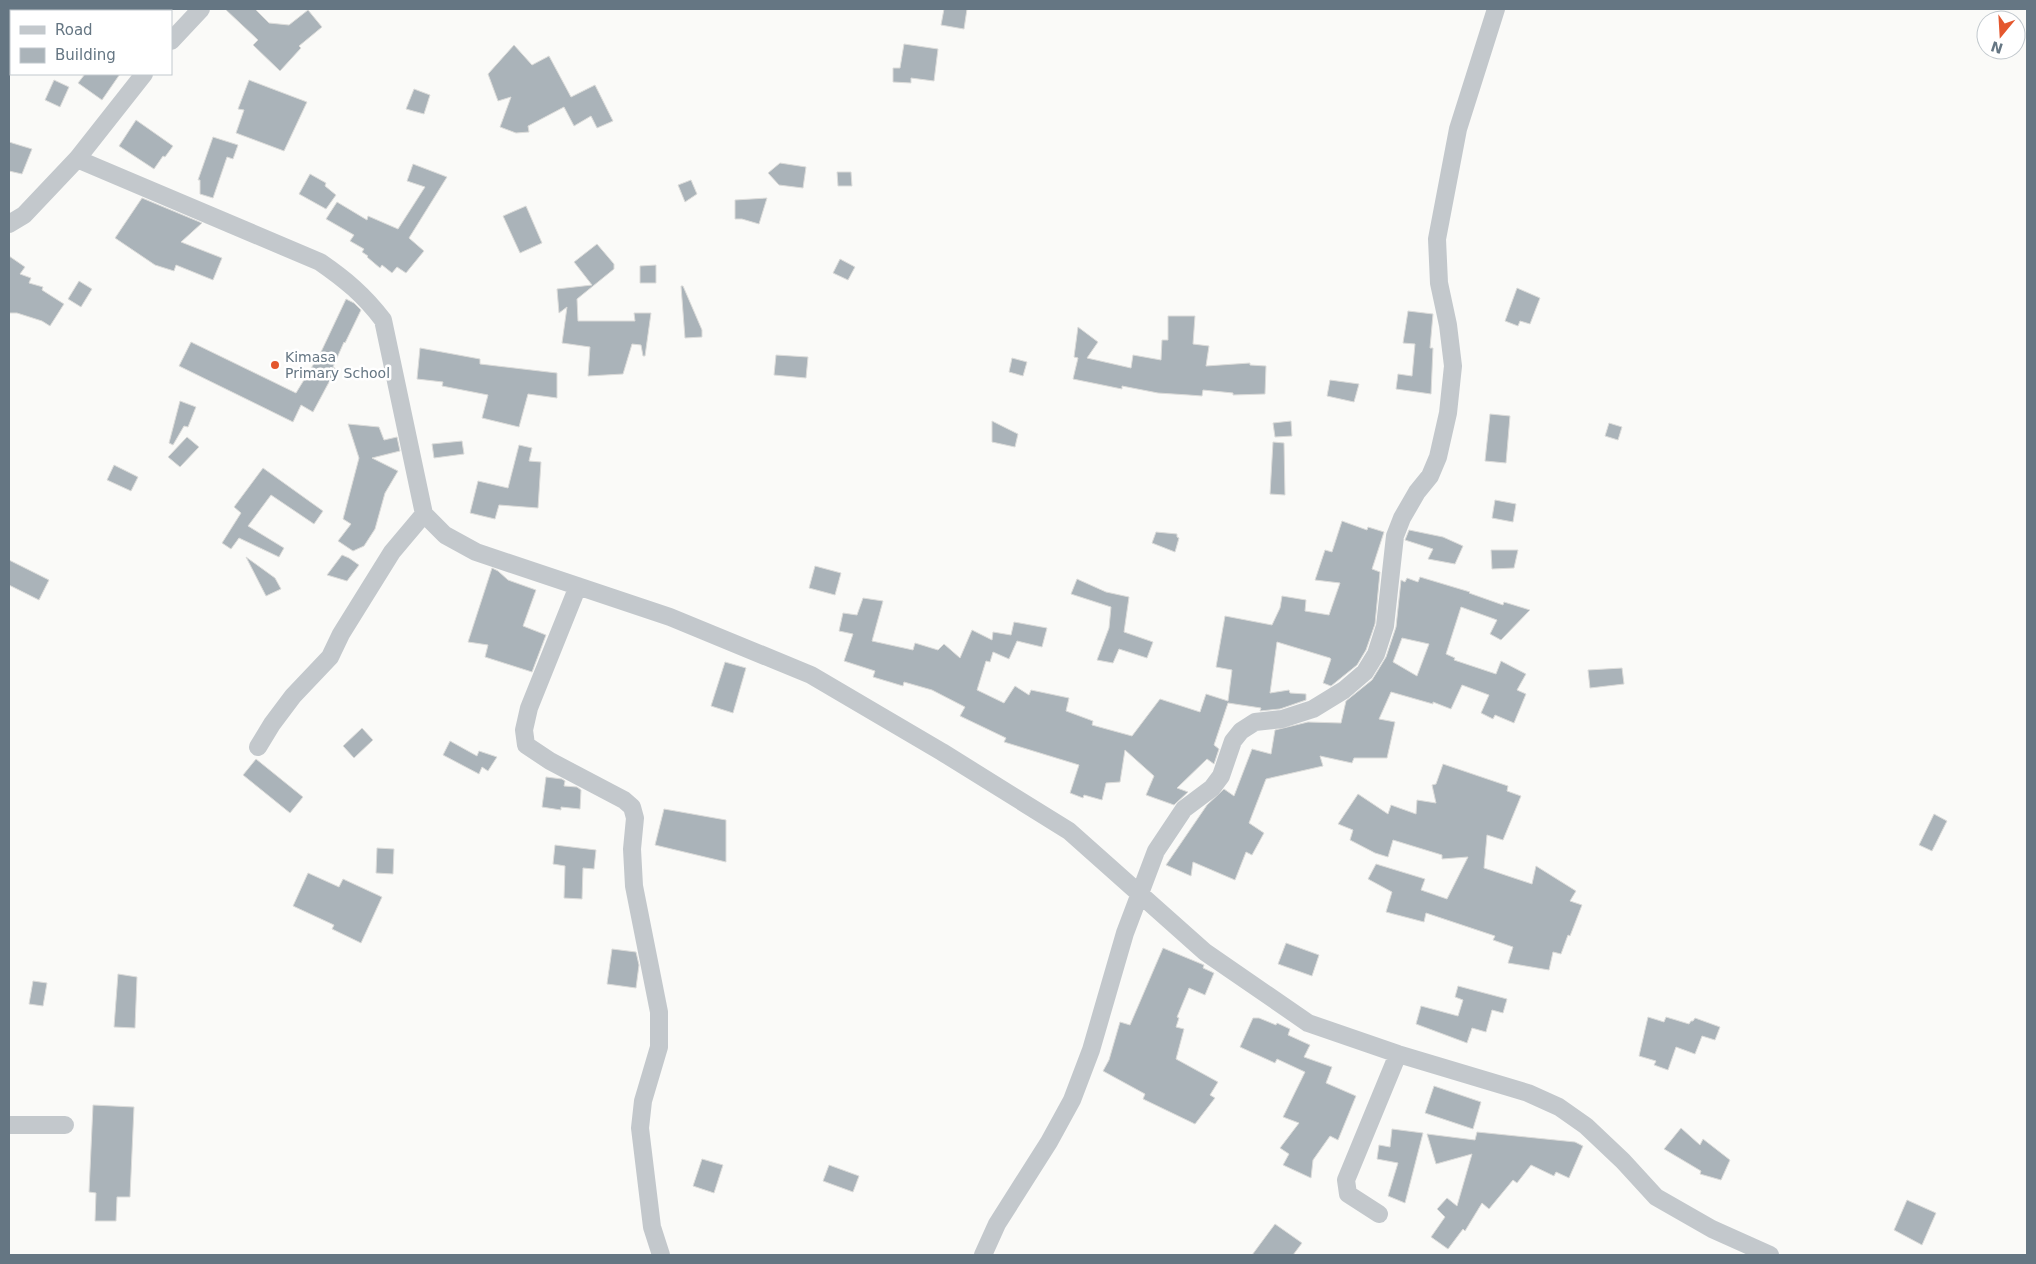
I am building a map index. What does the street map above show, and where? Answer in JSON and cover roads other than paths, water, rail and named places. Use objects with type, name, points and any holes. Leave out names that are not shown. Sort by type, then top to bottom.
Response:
[{"type":"street","points":[[172,40],[201,9]]},
{"type":"street","points":[[983,1255],[997,1224],[1049,1142],[1072,1100],[1091,1050],[1125,934],[1156,851],[1184,809],[1212,788],[1221,776],[1233,741],[1241,731],[1255,722],[1282,719],[1313,709],[1344,690],[1364,672],[1376,654],[1385,626],[1395,536],[1402,518],[1417,492],[1430,476],[1438,457],[1448,413],[1453,366],[1448,325],[1439,283],[1437,239],[1458,129],[1496,9]]},
{"type":"street","points":[[9,224],[24,215],[77,159],[143,75]]},
{"type":"street","points":[[77,159],[320,262],[350,283],[369,301],[383,320],[424,514],[445,535],[476,552],[670,617],[811,675],[942,752],[1070,831],[1205,952],[1308,1023],[1398,1054],[1528,1094],[1559,1107],[1586,1126],[1623,1161],[1656,1198],[1712,1229],[1770,1255]]},
{"type":"street","points":[[258,747],[293,696],[330,657],[341,634],[392,552],[424,514]]},
{"type":"street","points":[[578,586],[529,708],[524,730],[526,745],[550,761],[624,800],[632,807],[635,818],[632,849],[634,886],[659,1012],[659,1047],[643,1100],[640,1128],[652,1227],[661,1255]]},
{"type":"street","points":[[1379,1214],[1348,1194],[1346,1180],[1398,1054]]},
{"type":"street","points":[[9,1125],[65,1125]]},
{"type":"place","name":"Kimasa Primary School","points":[[275,365]]}]
